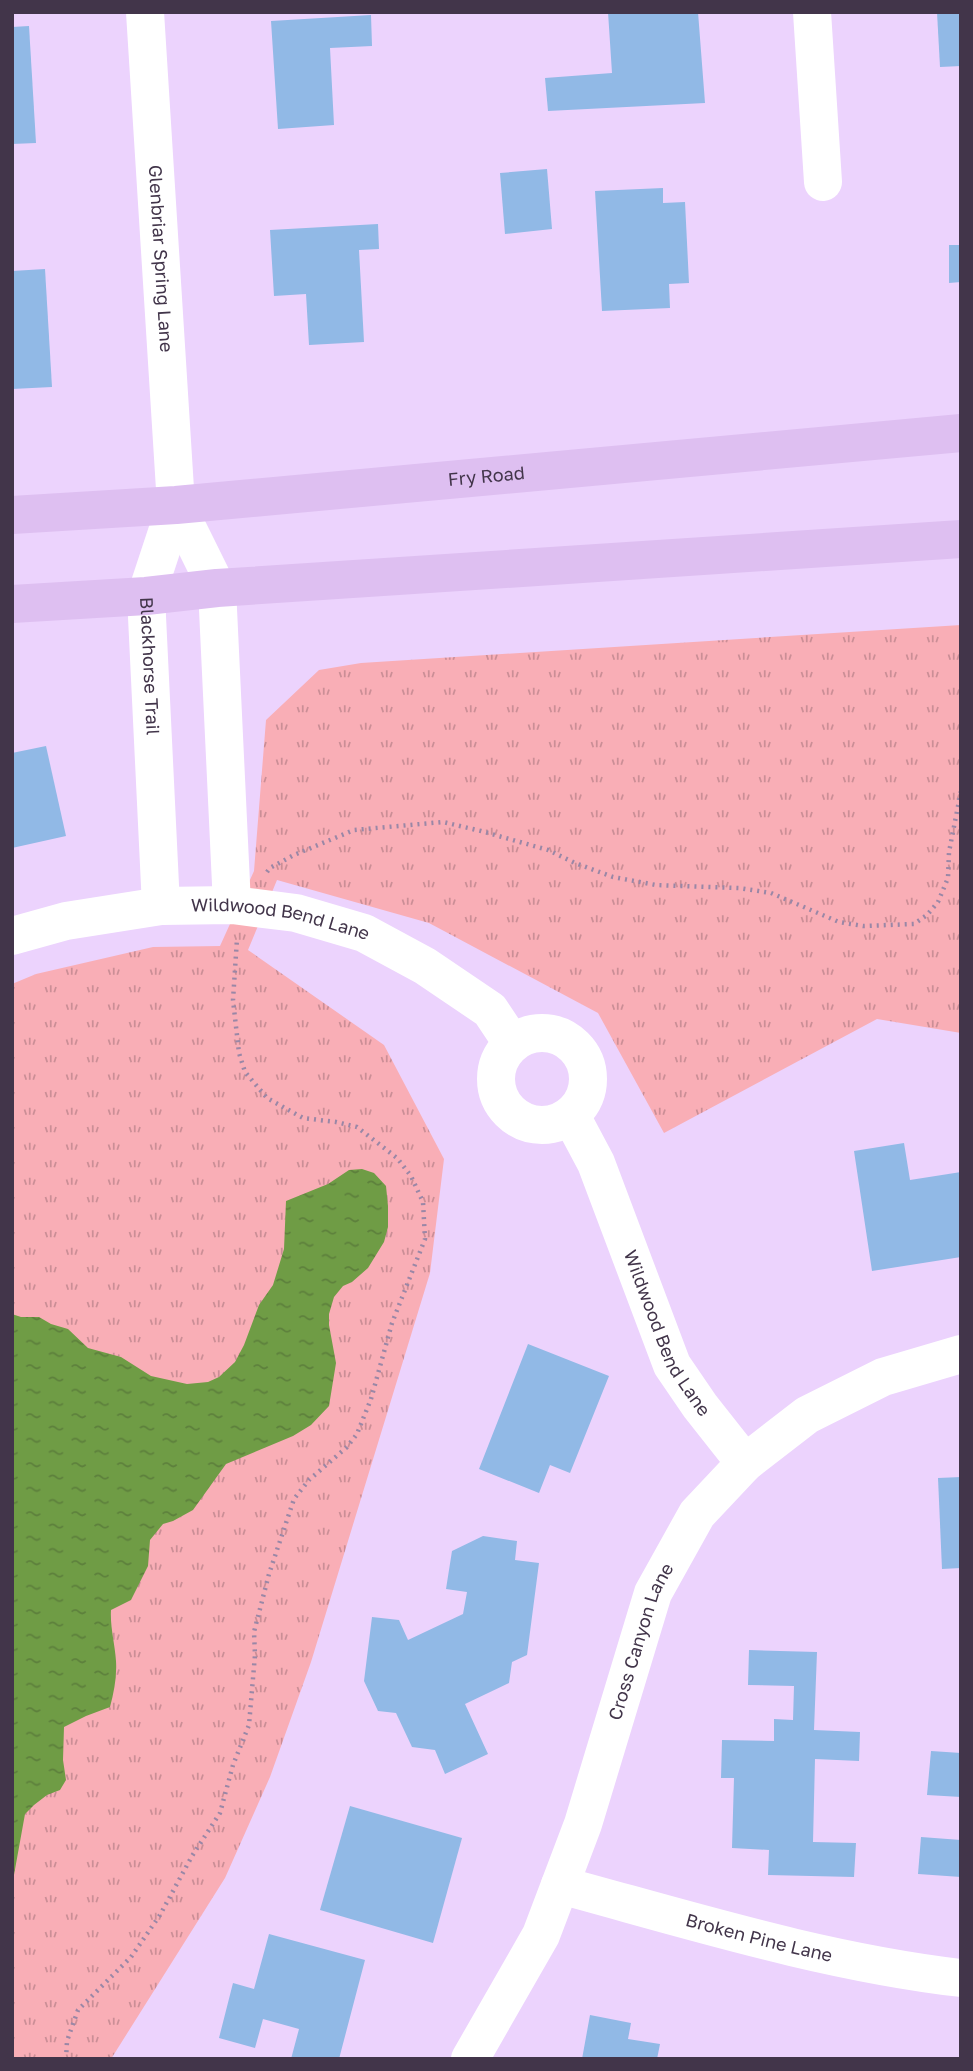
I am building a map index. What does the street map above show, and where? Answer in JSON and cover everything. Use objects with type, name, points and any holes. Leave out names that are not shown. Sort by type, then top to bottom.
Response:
[{"type":"main road","name":"Fry Road","points":[[12,515],[176,505],[961,433]]},
{"type":"main road","points":[[12,604],[961,539]]},
{"type":"street","name":"Glenbriar Spring Lane","points":[[145,12],[176,505]]},
{"type":"street","points":[[812,12],[823,182]]},
{"type":"street","points":[[176,505],[216,588],[237,906]]},
{"type":"street","name":"Blackhorse Trail","points":[[161,906],[146,596],[176,505]]},
{"type":"street","name":"Wildwood Bend Lane","points":[[12,936],[65,921],[161,906],[237,906],[296,913],[364,933],[425,966],[490,1010],[512,1044]]},
{"type":"street","points":[[537,1033],[554,1034],[575,1047],[586,1066],[588,1082],[585,1097],[571,1116],[552,1125],[536,1126],[522,1121],[502,1104],[496,1089],[496,1071],[502,1056],[512,1044],[526,1035],[537,1033]]},
{"type":"street","name":"Wildwood Bend Lane","points":[[571,1116],[596,1163],[672,1366],[699,1406],[745,1463]]},
{"type":"street","name":"Cross Canyon Lane","points":[[470,2059],[541,1935],[583,1824],[653,1593],[697,1514],[745,1463],[807,1415],[883,1377],[961,1354]]},
{"type":"street","name":"Broken Pine Lane","points":[[560,1885],[783,1946],[912,1972],[961,1978]]},
{"type":"path","points":[[66,2059],[67,2041],[78,2010],[131,1957],[160,1915],[192,1856],[220,1813],[233,1765],[249,1725],[255,1656],[254,1632],[269,1574],[294,1499],[309,1480],[347,1447],[357,1434],[371,1399],[393,1323],[425,1239],[424,1202],[411,1176],[397,1158],[357,1127],[303,1118],[267,1098],[244,1072],[233,1000],[237,906],[270,868],[324,842],[354,830],[443,822],[548,850],[613,877],[656,885],[739,888],[771,893],[839,922],[863,926],[914,924],[927,915],[938,902],[948,878],[949,852],[961,791]]},
{"type":"green space","points":[[961,625],[961,1033],[877,1019],[664,1133],[598,1013],[429,923],[277,880],[248,950],[384,1045],[444,1159],[430,1273],[311,1662],[270,1777],[225,1878],[111,2059],[12,2059],[12,984],[36,974],[153,947],[220,946],[254,871],[266,720],[319,670],[361,663]]},
{"type":"water","points":[[362,1169],[374,1173],[386,1186],[388,1227],[384,1242],[368,1268],[343,1286],[334,1297],[329,1325],[336,1363],[329,1406],[311,1425],[293,1436],[226,1464],[193,1510],[163,1524],[150,1540],[148,1566],[131,1600],[111,1610],[116,1667],[110,1707],[64,1727],[63,1760],[66,1780],[60,1790],[47,1795],[25,1814],[12,1886],[12,1314],[39,1317],[68,1329],[88,1348],[121,1357],[151,1376],[187,1384],[208,1382],[219,1377],[235,1362],[259,1305],[273,1285],[284,1249],[286,1201],[328,1184],[349,1170]]},
{"type":"building","points":[[608,12],[698,12],[705,103],[548,111],[545,78],[612,73]]},
{"type":"building","points":[[937,12],[961,12],[961,66],[940,67]]},
{"type":"building","points":[[371,15],[372,46],[330,48],[334,125],[278,129],[271,21]]},
{"type":"building","points":[[29,26],[36,143],[12,144],[12,27]]},
{"type":"building","points":[[547,169],[552,229],[505,234],[500,173]]},
{"type":"building","points":[[663,188],[663,203],[685,202],[689,283],[669,284],[670,308],[602,311],[595,191]]},
{"type":"building","points":[[378,224],[379,249],[359,250],[364,342],[309,345],[306,294],[274,296],[270,230]]},
{"type":"building","points":[[949,245],[961,245],[961,282],[949,283]]},
{"type":"building","points":[[45,269],[52,387],[12,389],[12,271]]},
{"type":"building","points":[[46,746],[66,836],[12,848],[12,753]]},
{"type":"building","points":[[904,1143],[910,1180],[961,1172],[961,1257],[872,1271],[854,1151]]},
{"type":"building","points":[[528,1344],[609,1376],[570,1473],[550,1465],[539,1493],[479,1469]]},
{"type":"building","points":[[961,1477],[961,1568],[942,1569],[938,1478]]},
{"type":"building","points":[[483,1536],[517,1541],[515,1560],[539,1563],[527,1655],[512,1662],[509,1683],[465,1704],[488,1754],[445,1774],[435,1750],[412,1747],[396,1713],[378,1711],[364,1681],[372,1617],[399,1620],[408,1640],[463,1614],[467,1592],[446,1589],[452,1551]]},
{"type":"building","points":[[749,1650],[817,1652],[814,1730],[860,1732],[859,1761],[815,1759],[813,1842],[856,1843],[854,1877],[768,1875],[769,1850],[732,1848],[734,1778],[721,1778],[722,1740],[774,1741],[774,1719],[793,1720],[794,1686],[748,1685]]},
{"type":"building","points":[[931,1751],[961,1753],[961,1797],[927,1795]]},
{"type":"building","points":[[350,1806],[462,1838],[433,1943],[320,1910]]},
{"type":"building","points":[[921,1837],[961,1840],[961,1877],[918,1874]]},
{"type":"building","points":[[269,1934],[365,1960],[339,2059],[291,2059],[299,2029],[263,2019],[255,2048],[219,2038],[233,1983],[254,1989]]},
{"type":"building","points":[[590,2015],[631,2023],[628,2039],[660,2044],[657,2059],[582,2059]]}]
